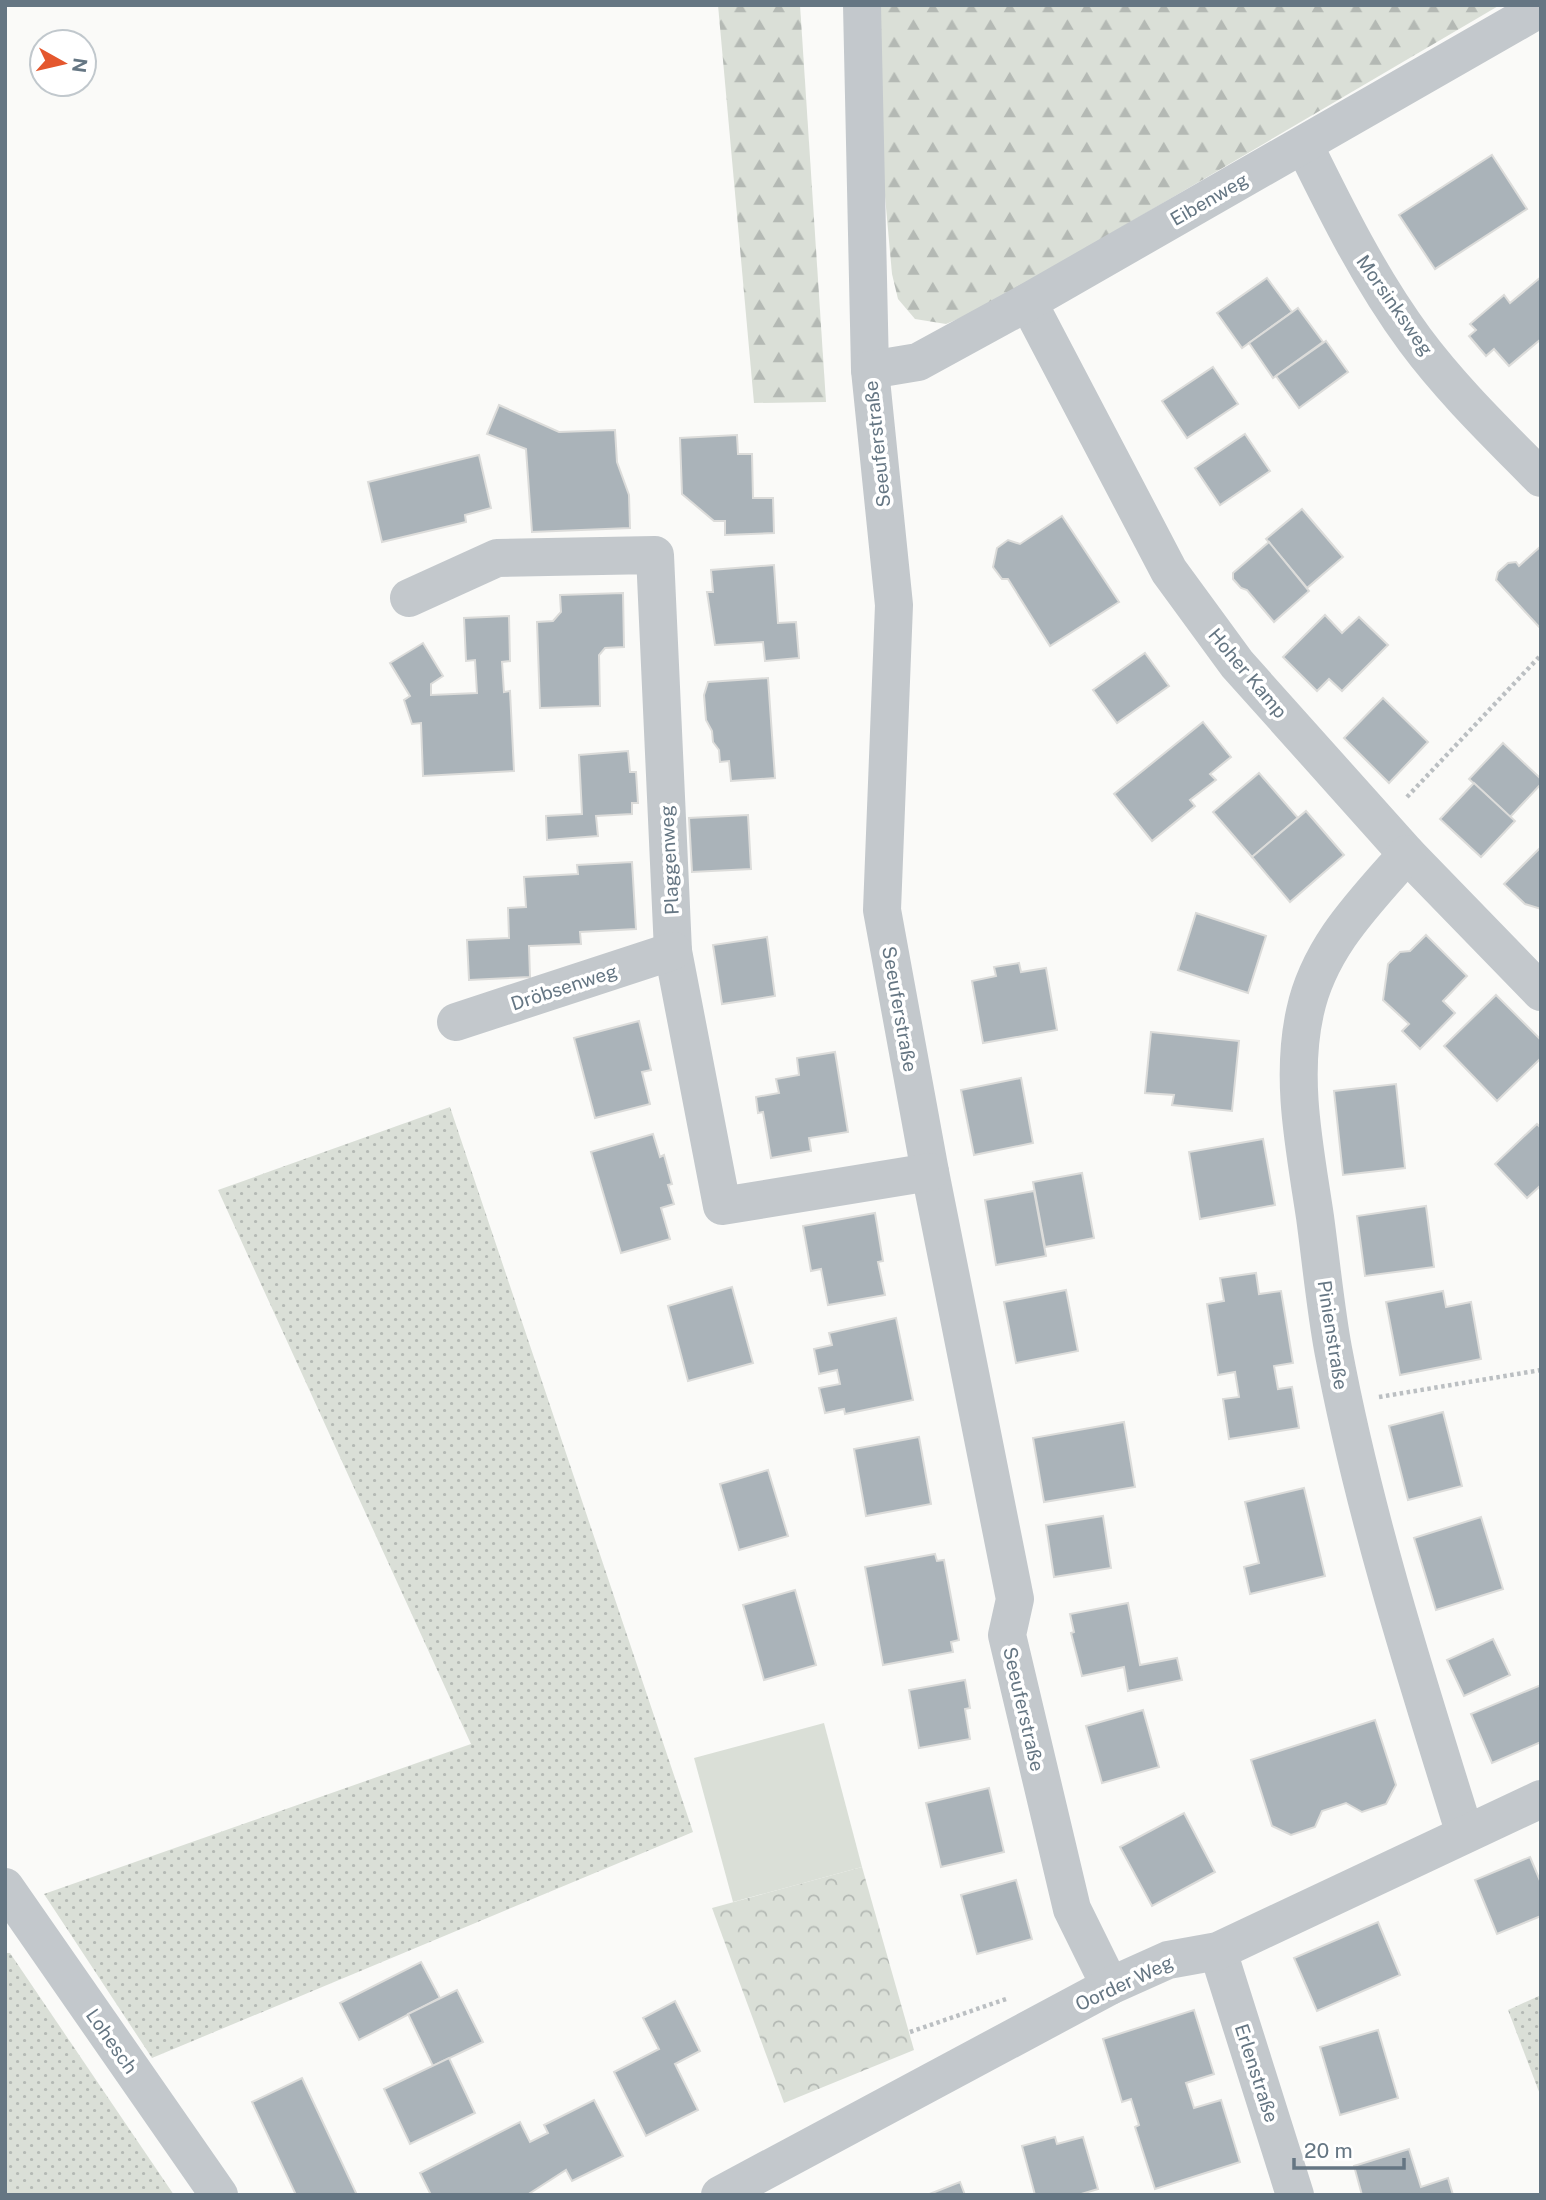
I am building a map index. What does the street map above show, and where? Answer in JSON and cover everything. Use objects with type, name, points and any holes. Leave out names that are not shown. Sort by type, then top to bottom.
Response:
[{"type":"street","name":"Seeuferstraße","points":[[862,5],[870,370],[894,606],[882,909],[930,1172],[1015,1599],[1007,1635],[1072,1909],[1110,1986]]},
{"type":"street","name":"Eibenweg","points":[[870,370],[918,362],[1028,302],[1541,8]]},
{"type":"street","name":"Morsinksweg","points":[[1304,145],[1353,245],[1416,340],[1484,420],[1541,478]]},
{"type":"street","name":"Hoher Kamp","points":[[1028,302],[1169,571],[1237,664],[1407,854],[1541,992]]},
{"type":"street","name":"Plaggenweg","points":[[409,598],[497,558],[655,555],[673,951],[722,1206],[930,1172]]},
{"type":"street","name":"Pinienstraße","points":[[1407,854],[1344,925],[1319,968],[1306,1010],[1297,1054],[1301,1119],[1332,1346],[1344,1403],[1395,1608],[1465,1834]]},
{"type":"street","name":"Dröbsenweg","points":[[456,1022],[673,951]]},
{"type":"street","name":"Oorder Weg","points":[[720,2195],[1110,1986],[1168,1960],[1218,1951],[1541,1799]]},
{"type":"street","name":"Lohesch","points":[[5,1887],[219,2195]]},
{"type":"street","name":"Erlenstraße","points":[[1218,1951],[1296,2195]]},
{"type":"path","points":[[1381,825],[1541,655]]},
{"type":"path","points":[[1344,1403],[1541,1370]]},
{"type":"green space","points":[[718,5],[800,5],[826,402],[754,403]]},
{"type":"green space","points":[[879,5],[1500,5],[984,308],[946,324],[915,319],[898,299],[892,274],[877,107]]},
{"type":"green space","points":[[450,1107],[693,1832],[152,2058],[44,1894],[471,1744],[218,1190]]},
{"type":"green space","points":[[824,1723],[862,1867],[733,1902],[694,1758]]},
{"type":"green space","points":[[862,1867],[914,2050],[784,2103],[712,1908]]},
{"type":"green space","points":[[5,1953],[10,1953],[174,2195],[5,2195]]},
{"type":"green space","points":[[1541,1995],[1541,2097],[1508,2010]]},
{"type":"building","points":[[1492,155],[1527,209],[1435,269],[1399,215]]},
{"type":"building","points":[[1541,277],[1541,339],[1509,366],[1494,349],[1486,356],[1469,336],[1476,330],[1470,324],[1504,295],[1510,303]]},
{"type":"building","points":[[1267,278],[1292,312],[1242,348],[1217,313]]},
{"type":"building","points":[[1298,308],[1323,342],[1273,378],[1249,343]]},
{"type":"building","points":[[1326,341],[1348,372],[1299,408],[1276,376]]},
{"type":"building","points":[[1213,367],[1238,404],[1187,438],[1162,401]]},
{"type":"building","points":[[499,405],[559,432],[615,430],[617,462],[629,495],[630,528],[532,532],[526,449],[487,434]]},
{"type":"building","points":[[1245,434],[1270,471],[1220,505],[1195,468]]},
{"type":"building","points":[[737,435],[738,454],[752,454],[753,498],[773,498],[774,533],[725,535],[725,521],[714,521],[682,494],[680,438]]},
{"type":"building","points":[[479,455],[491,508],[465,515],[466,522],[382,542],[368,482]]},
{"type":"building","points":[[1302,509],[1343,557],[1307,588],[1266,539]]},
{"type":"building","points":[[1062,516],[1119,602],[1050,646],[1008,579],[1002,579],[993,567],[997,548],[1008,540],[1020,544]]},
{"type":"building","points":[[1269,542],[1309,591],[1274,622],[1247,590],[1241,588],[1233,579],[1233,573]]},
{"type":"building","points":[[1541,546],[1541,629],[1496,580],[1498,572],[1508,563],[1516,562],[1519,566]]},
{"type":"building","points":[[774,565],[778,623],[796,622],[799,658],[765,661],[763,642],[715,645],[707,592],[713,592],[711,570]]},
{"type":"building","points":[[623,593],[624,647],[605,648],[599,655],[600,706],[540,708],[537,622],[553,621],[561,612],[560,595]]},
{"type":"building","points":[[1325,615],[1342,633],[1359,617],[1388,645],[1342,691],[1329,679],[1317,691],[1283,657]]},
{"type":"building","points":[[509,616],[510,661],[502,662],[504,692],[510,691],[514,771],[423,776],[421,723],[412,724],[404,700],[410,696],[390,663],[423,643],[443,676],[431,684],[431,695],[477,693],[475,660],[466,661],[464,618]]},
{"type":"building","points":[[1145,653],[1169,686],[1117,723],[1093,690]]},
{"type":"building","points":[[768,678],[775,778],[731,781],[729,761],[720,762],[719,750],[713,742],[712,731],[706,720],[704,695],[708,682]]},
{"type":"building","points":[[1383,698],[1428,742],[1389,783],[1344,738]]},
{"type":"building","points":[[1203,722],[1231,757],[1210,774],[1216,780],[1190,800],[1195,806],[1152,841],[1114,794]]},
{"type":"building","points":[[1503,743],[1541,779],[1541,784],[1510,817],[1469,779]]},
{"type":"building","points":[[628,751],[630,772],[636,772],[638,803],[632,803],[632,814],[596,816],[598,836],[547,840],[546,816],[582,814],[579,755]]},
{"type":"building","points":[[1259,773],[1298,818],[1252,857],[1213,812]]},
{"type":"building","points":[[1474,783],[1515,821],[1481,857],[1440,819]]},
{"type":"building","points":[[1306,811],[1344,855],[1290,902],[1252,857]]},
{"type":"building","points":[[748,815],[751,869],[692,872],[689,818]]},
{"type":"building","points":[[1541,847],[1541,909],[1525,904],[1504,884]]},
{"type":"building","points":[[632,862],[636,929],[580,932],[581,944],[529,946],[530,977],[469,980],[467,940],[509,938],[508,908],[526,907],[524,877],[578,874],[577,865]]},
{"type":"building","points":[[1196,913],[1266,936],[1248,993],[1178,970]]},
{"type":"building","points":[[1426,935],[1467,976],[1443,1001],[1455,1013],[1420,1049],[1402,1031],[1409,1024],[1383,1000],[1388,964],[1400,952],[1410,951]]},
{"type":"building","points":[[767,937],[775,996],[722,1004],[713,945]]},
{"type":"building","points":[[1019,963],[1021,972],[1046,968],[1057,1030],[983,1043],[972,981],[996,976],[994,967]]},
{"type":"building","points":[[1496,995],[1541,1040],[1541,1058],[1497,1101],[1444,1046]]},
{"type":"building","points":[[639,1021],[651,1070],[642,1072],[650,1104],[595,1118],[574,1038]]},
{"type":"building","points":[[1151,1032],[1239,1041],[1232,1111],[1172,1105],[1174,1095],[1145,1093]]},
{"type":"building","points":[[835,1052],[848,1132],[809,1138],[811,1151],[771,1158],[763,1112],[758,1113],[756,1097],[779,1093],[776,1079],[799,1075],[797,1058]]},
{"type":"building","points":[[1021,1078],[1033,1143],[974,1155],[961,1090]]},
{"type":"building","points":[[1396,1084],[1405,1168],[1343,1175],[1334,1091]]},
{"type":"building","points":[[1537,1124],[1541,1128],[1541,1185],[1527,1198],[1495,1164]]},
{"type":"building","points":[[653,1134],[660,1157],[664,1155],[672,1184],[668,1185],[674,1204],[661,1208],[670,1239],[621,1253],[591,1152]]},
{"type":"building","points":[[1263,1139],[1275,1205],[1200,1219],[1189,1152]]},
{"type":"building","points":[[1082,1173],[1094,1238],[1045,1247],[1033,1182]]},
{"type":"building","points":[[1034,1191],[1046,1256],[996,1265],[985,1200]]},
{"type":"building","points":[[1426,1206],[1434,1267],[1365,1276],[1357,1216]]},
{"type":"building","points":[[875,1213],[883,1261],[878,1262],[885,1295],[828,1305],[821,1269],[811,1271],[803,1226]]},
{"type":"building","points":[[1256,1273],[1259,1294],[1281,1291],[1293,1363],[1274,1366],[1278,1389],[1292,1387],[1299,1428],[1229,1439],[1223,1399],[1239,1397],[1235,1372],[1218,1375],[1207,1304],[1224,1301],[1220,1278]]},
{"type":"building","points":[[732,1287],[753,1363],[688,1381],[668,1306]]},
{"type":"building","points":[[1066,1290],[1078,1351],[1016,1363],[1004,1302]]},
{"type":"building","points":[[1443,1291],[1446,1307],[1471,1302],[1481,1359],[1400,1375],[1386,1302]]},
{"type":"building","points":[[896,1318],[913,1400],[845,1414],[844,1409],[825,1413],[819,1388],[840,1384],[837,1370],[819,1374],[814,1349],[832,1345],[829,1333]]},
{"type":"building","points":[[1443,1412],[1462,1486],[1408,1500],[1389,1426]]},
{"type":"building","points":[[1124,1422],[1135,1487],[1044,1502],[1033,1438]]},
{"type":"building","points":[[919,1437],[931,1504],[866,1516],[854,1449]]},
{"type":"building","points":[[768,1470],[788,1536],[739,1550],[720,1484]]},
{"type":"building","points":[[1304,1488],[1325,1576],[1250,1594],[1244,1567],[1259,1563],[1245,1502]]},
{"type":"building","points":[[1103,1516],[1111,1568],[1054,1577],[1046,1525]]},
{"type":"building","points":[[1481,1517],[1503,1589],[1436,1610],[1414,1538]]},
{"type":"building","points":[[935,1554],[937,1561],[944,1560],[959,1640],[951,1642],[953,1652],[883,1665],[865,1567]]},
{"type":"building","points":[[795,1590],[816,1665],[764,1680],[743,1605]]},
{"type":"building","points":[[1128,1603],[1140,1665],[1177,1658],[1182,1680],[1128,1691],[1124,1667],[1082,1676],[1071,1633],[1074,1632],[1070,1614]]},
{"type":"building","points":[[1493,1639],[1510,1675],[1464,1696],[1447,1660]]},
{"type":"building","points":[[965,1680],[970,1708],[965,1709],[970,1739],[919,1748],[909,1690]]},
{"type":"building","points":[[1541,1685],[1541,1742],[1492,1763],[1471,1714]]},
{"type":"building","points":[[1143,1710],[1159,1767],[1102,1783],[1086,1726]]},
{"type":"building","points":[[1375,1720],[1396,1785],[1386,1804],[1362,1812],[1346,1803],[1322,1811],[1315,1827],[1291,1835],[1272,1826],[1251,1760]]},
{"type":"building","points":[[989,1788],[1004,1852],[941,1867],[926,1803]]},
{"type":"building","points":[[1184,1813],[1215,1872],[1152,1906],[1120,1847]]},
{"type":"building","points":[[1530,1857],[1541,1883],[1541,1916],[1497,1934],[1475,1880]]},
{"type":"building","points":[[1016,1880],[1032,1939],[977,1954],[961,1895]]},
{"type":"building","points":[[1378,1922],[1400,1975],[1317,2011],[1294,1958]]},
{"type":"building","points":[[421,1962],[440,1998],[359,2040],[340,2003]]},
{"type":"building","points":[[457,1990],[483,2042],[433,2066],[408,2014]]},
{"type":"building","points":[[675,2001],[700,2051],[675,2064],[698,2110],[646,2136],[614,2072],[659,2049],[643,2018]]},
{"type":"building","points":[[1194,2010],[1214,2074],[1186,2083],[1194,2108],[1221,2100],[1240,2162],[1155,2189],[1135,2127],[1139,2125],[1131,2099],[1122,2102],[1103,2039]]},
{"type":"building","points":[[1378,2030],[1398,2098],[1340,2115],[1320,2047]]},
{"type":"building","points":[[449,2058],[475,2113],[410,2144],[384,2089]]},
{"type":"building","points":[[302,2078],[357,2195],[296,2195],[252,2102]]},
{"type":"building","points":[[594,2100],[623,2156],[572,2181],[566,2170],[527,2195],[431,2195],[420,2173],[520,2122],[530,2142],[548,2133],[544,2125]]},
{"type":"building","points":[[1055,2137],[1057,2144],[1083,2137],[1098,2189],[1078,2195],[1035,2195],[1022,2146]]},
{"type":"building","points":[[1409,2149],[1421,2187],[1448,2178],[1453,2195],[1362,2195],[1354,2166]]},
{"type":"building","points":[[960,2182],[965,2195],[927,2195]]}]
